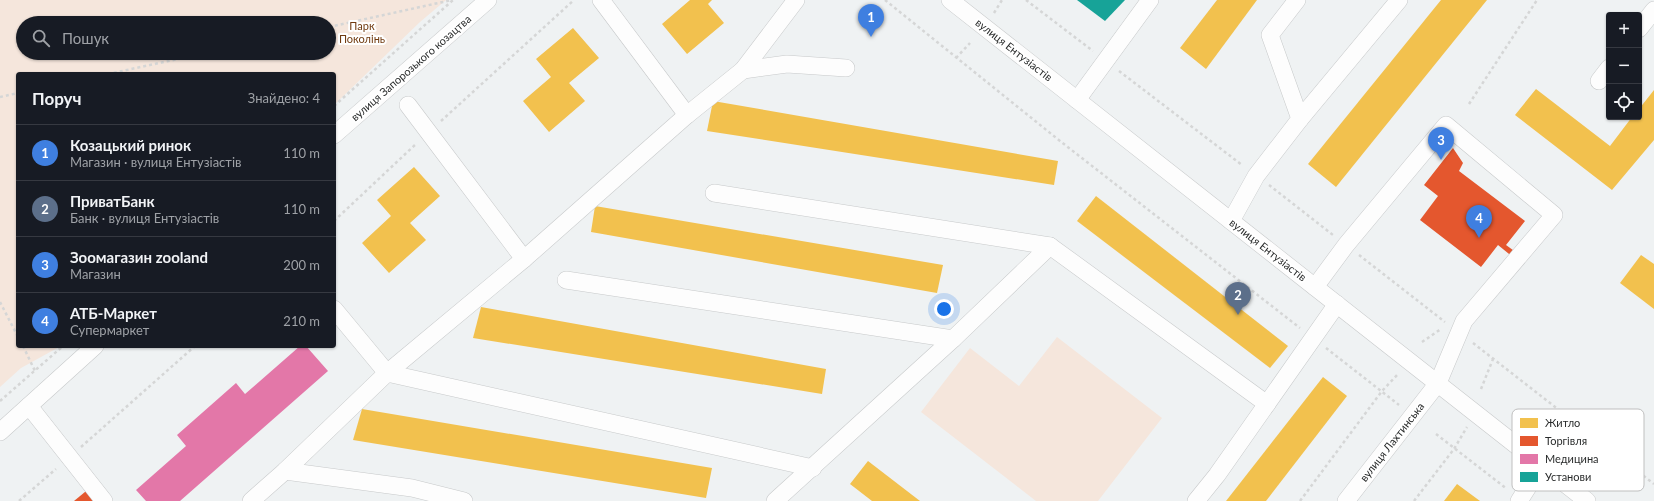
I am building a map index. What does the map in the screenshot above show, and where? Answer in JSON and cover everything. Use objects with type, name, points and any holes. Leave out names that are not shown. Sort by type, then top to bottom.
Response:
[{"type":"street","name":"вулиця Запорозького козацтва","points":[[336,133],[488,0]]},
{"type":"street","points":[[601,0],[687,115]]},
{"type":"street","points":[[251,501],[285,471],[387,373],[524,259],[687,115],[743,70],[796,0]]},
{"type":"street","name":"вулиця Ентузіастів","points":[[950,0],[1512,441]]},
{"type":"street","points":[[1077,100],[1150,0]]},
{"type":"street","points":[[1297,0],[1270,35],[1300,119]]},
{"type":"street","points":[[1231,221],[1256,176],[1300,119],[1399,0]]},
{"type":"street","points":[[1642,25],[1654,10]]},
{"type":"street","points":[[743,70],[787,64],[846,68]]},
{"type":"street","points":[[408,105],[524,259]]},
{"type":"street","name":"вулиця Лахтинська","points":[[1315,287],[1346,245],[1446,125],[1554,215],[1464,321],[1438,383],[1346,501]]},
{"type":"street","points":[[714,193],[1050,246],[1267,404]]},
{"type":"street","points":[[775,501],[953,339],[1050,246]]},
{"type":"street","points":[[566,280],[953,339]]},
{"type":"street","points":[[1196,501],[1267,404],[1337,304]]},
{"type":"street","points":[[336,311],[387,373],[813,468]]},
{"type":"street","points":[[0,432],[93,348]]},
{"type":"street","points":[[29,406],[68,458],[104,501]]},
{"type":"street","points":[[285,471],[412,488],[464,501]]},
{"type":"street","points":[[1520,500],[1526,491]]},
{"type":"street","name":"вулиця Ентузіастів","points":[[1574,491],[1587,501]]},
{"type":"path","points":[[336,25],[453,0]]},
{"type":"path","points":[[336,104],[453,0]]},
{"type":"path","points":[[336,219],[429,131],[574,0]]},
{"type":"path","points":[[885,0],[956,58],[1404,409]]},
{"type":"path","points":[[992,15],[1002,0]]},
{"type":"path","points":[[1469,104],[1537,0]]},
{"type":"path","points":[[956,58],[970,43]]},
{"type":"path","points":[[117,72],[173,60]]},
{"type":"path","points":[[0,97],[16,93]]},
{"type":"path","points":[[0,302],[16,333]]},
{"type":"path","points":[[1422,342],[1442,329]]},
{"type":"path","points":[[23,348],[35,371]]},
{"type":"path","points":[[0,401],[61,348]]},
{"type":"path","points":[[19,501],[193,348]]},
{"type":"path","points":[[1481,389],[1493,359]]},
{"type":"path","points":[[1300,501],[1382,392],[1399,373]]},
{"type":"path","points":[[1414,501],[1454,449],[1469,422]]},
{"type":"path","points":[[1436,434],[1520,500]]},
{"type":"green space","name":"Парк Поколінь","points":[[0,0],[446,0],[420,22],[336,103],[336,72],[16,72],[16,348],[57,348],[21,368],[0,387]]},
{"type":"green space","points":[[1057,337],[1162,418],[1098,501],[1036,501],[921,412],[970,348],[1019,386]]},
{"type":"building: Житло","points":[[690,0],[712,0],[708,4],[724,23],[687,54],[662,24]]},
{"type":"building: Житло","points":[[1217,0],[1257,0],[1206,69],[1180,48]]},
{"type":"building: Житло","points":[[1441,0],[1487,0],[1336,187],[1308,164]]},
{"type":"building: Житло","points":[[573,28],[599,58],[569,83],[585,101],[549,132],[523,101],[551,77],[536,59]]},
{"type":"building: Житло","points":[[1536,89],[1610,146],[1630,120],[1642,120],[1642,105],[1654,90],[1654,140],[1612,190],[1515,115]]},
{"type":"building: Житло","points":[[713,101],[1058,161],[1054,185],[707,131]]},
{"type":"building: Житло","points":[[414,167],[440,196],[410,223],[426,240],[389,273],[362,243],[391,216],[377,200]]},
{"type":"building: Житло","points":[[1096,196],[1288,346],[1270,368],[1077,221]]},
{"type":"building: Житло","points":[[595,206],[943,265],[937,293],[591,232]]},
{"type":"building: Житло","points":[[1641,255],[1654,264],[1654,309],[1620,283]]},
{"type":"building: Житло","points":[[481,307],[826,369],[822,394],[473,338]]},
{"type":"building: Житло","points":[[1323,377],[1347,396],[1266,501],[1226,501]]},
{"type":"building: Житло","points":[[362,409],[712,468],[706,498],[353,440]]},
{"type":"building: Житло","points":[[868,461],[920,501],[872,501],[850,484]]},
{"type":"building: Житло","points":[[1457,484],[1480,501],[1444,501]]},
{"type":"building: Торгівля","points":[[1453,148],[1463,163],[1459,171],[1525,221],[1506,245],[1517,253],[1514,258],[1498,245],[1481,267],[1420,220],[1438,196],[1424,185]]},
{"type":"building: Торгівля","points":[[91,487],[103,501],[74,501]]},
{"type":"building: Медицина","points":[[298,348],[308,348],[328,371],[180,501],[146,501],[136,490],[186,446],[177,435],[236,383],[245,394]]},
{"type":"building: Установи","points":[[1077,0],[1125,0],[1105,21]]},
{"type":"place","name":"Козацький ринок","points":[[871,37]]},
{"type":"place","name":"Зоомагазин zooland","points":[[1441,160]]},
{"type":"place","name":"АТБ-Маркет","points":[[1479,238]]},
{"type":"place","name":"ПриватБанк","points":[[1238,315]]}]
